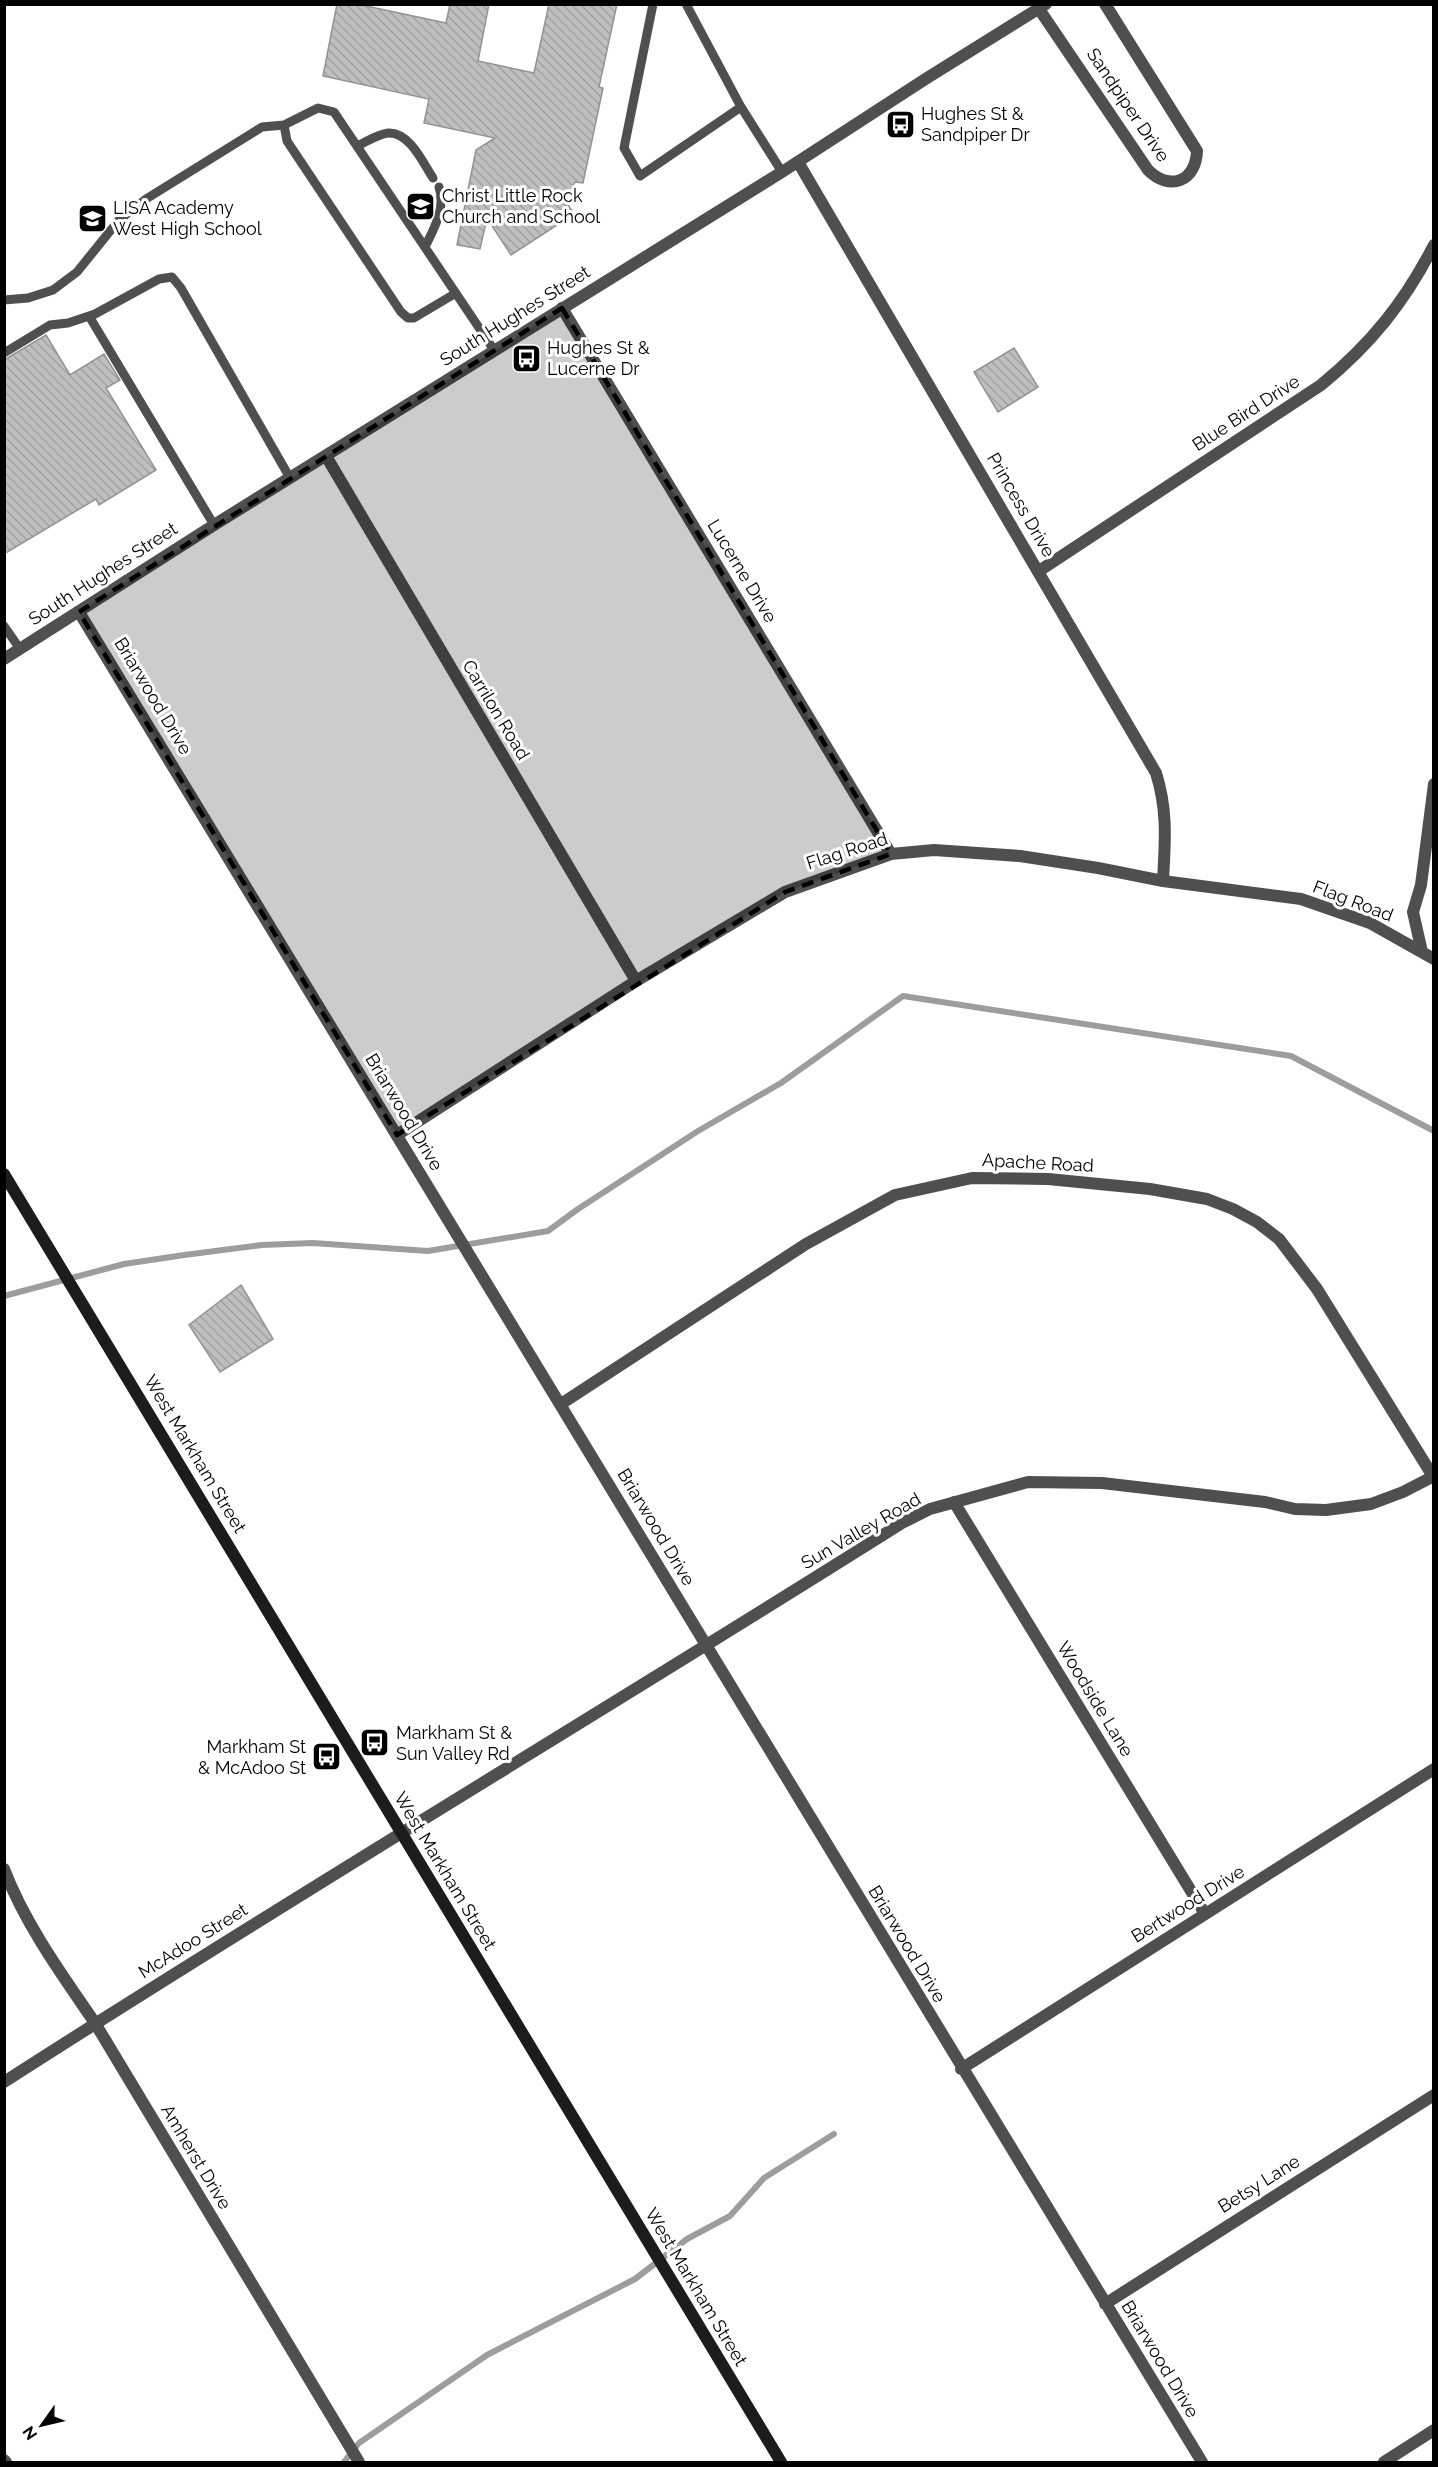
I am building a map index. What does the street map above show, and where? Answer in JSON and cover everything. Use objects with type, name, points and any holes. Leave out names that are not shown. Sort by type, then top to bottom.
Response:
[{"type":"main road","name":"West Markham Street","points":[[4,1174],[781,2463]]},
{"type":"street","name":"Sandpiper Drive","points":[[1042,7],[1148,170],[1155,178],[1165,181],[1175,181],[1185,177],[1192,170],[1197,151],[1105,4]]},
{"type":"street","name":"South Hughes Street","points":[[4,659],[1042,7]]},
{"type":"street","name":"Princess Drive","points":[[798,162],[1156,773],[1164,796],[1166,820],[1163,881]]},
{"type":"street","name":"Blue Bird Drive","points":[[1039,571],[1321,385],[1349,362],[1381,328],[1418,275],[1434,245]]},
{"type":"street","name":"Lucerne Drive","points":[[562,308],[891,854]]},
{"type":"street","name":"Carrilon Road","points":[[326,456],[636,981]]},
{"type":"street","name":"Briarwood Drive","points":[[79,612],[472,1256],[961,2069],[1202,2463]]},
{"type":"street","points":[[1422,952],[1413,912],[1421,885],[1434,784]]},
{"type":"street","name":"Flag Road","points":[[397,1135],[636,981],[785,892],[891,854],[934,850],[1020,856],[1163,881],[1301,899],[1370,923],[1434,959]]},
{"type":"street","name":"Apache Road","points":[[561,1404],[790,1254],[895,1195],[972,1178],[1048,1179],[1150,1189],[1207,1199],[1257,1222],[1279,1239],[1317,1289],[1433,1477]]},
{"type":"street","name":"Sun Valley Road","points":[[401,1832],[707,1646],[902,1523],[930,1509],[1028,1482],[1084,1483],[1184,1492],[1265,1502],[1295,1509],[1326,1509],[1371,1504],[1433,1477]]},
{"type":"street","name":"Woodside Lane","points":[[954,1502],[1205,1914]]},
{"type":"street","name":"Bertwood Drive","points":[[961,2069],[1434,1770]]},
{"type":"street","name":"McAdoo Street","points":[[4,2082],[401,1832]]},
{"type":"street","name":"Amherst Drive","points":[[4,1869],[30,1921],[95,2023],[358,2462]]},
{"type":"street","name":"Betsy Lane","points":[[1105,2304],[1434,2095]]},
{"type":"street","points":[[1384,2463],[1434,2430]]},
{"type":"lane","points":[[653,4],[624,148],[640,176],[741,107]]},
{"type":"lane","points":[[686,4],[741,107],[782,172]]},
{"type":"lane","points":[[4,300],[28,298],[53,290],[77,272],[119,220],[146,199],[262,126],[284,125],[318,108],[325,108],[334,112],[494,350]]},
{"type":"lane","points":[[284,125],[287,141],[401,312],[408,318],[414,318],[456,292]]},
{"type":"lane","points":[[357,147],[386,133],[396,134],[406,139],[433,178]]},
{"type":"lane","points":[[425,247],[438,220],[443,200],[440,188]]},
{"type":"lane","points":[[4,353],[50,325],[68,323],[89,316],[159,279],[172,277],[181,288],[290,478]]},
{"type":"lane","points":[[89,316],[214,525]]},
{"type":"lane","points":[[4,626],[20,649]]},
{"type":"highlighted area","points":[[562,308],[891,854],[785,892],[397,1135],[79,612]]},
{"type":"building","points":[[337,4],[357,4],[446,23],[450,4],[489,4],[478,61],[534,73],[549,4],[617,4],[599,87],[603,88],[583,183],[575,182],[565,200],[574,214],[511,255],[487,218],[480,249],[457,245],[476,150],[495,138],[424,123],[429,99],[323,76]]},
{"type":"building","points":[[46,335],[70,375],[104,354],[120,380],[106,388],[156,470],[99,505],[96,499],[4,554],[4,360]]},
{"type":"building","points":[[1014,348],[1038,387],[998,412],[974,372]]},
{"type":"building","points":[[241,1285],[273,1339],[220,1372],[189,1325]]},
{"type":"waterway","points":[[4,1296],[124,1264],[262,1245],[313,1243],[428,1251],[548,1231],[698,1131],[781,1083],[903,996],[1291,1056],[1434,1131]]},
{"type":"waterway","points":[[344,2462],[359,2443],[487,2355],[635,2279],[687,2239],[730,2216],[764,2178],[834,2134]]},
{"type":"place","name":"Hughes St & Sandpiper Dr","points":[[900,124]]},
{"type":"place","name":"Christ Little Rock Church and School","points":[[421,206]]},
{"type":"place","name":"LISA Academy West High School","points":[[92,218]]},
{"type":"place","name":"Hughes St & Lucerne Dr","points":[[526,358]]},
{"type":"place","name":"Markham St & Sun Valley Rd","points":[[375,1743]]},
{"type":"place","name":"Markham St & McAdoo St","points":[[327,1757]]}]
